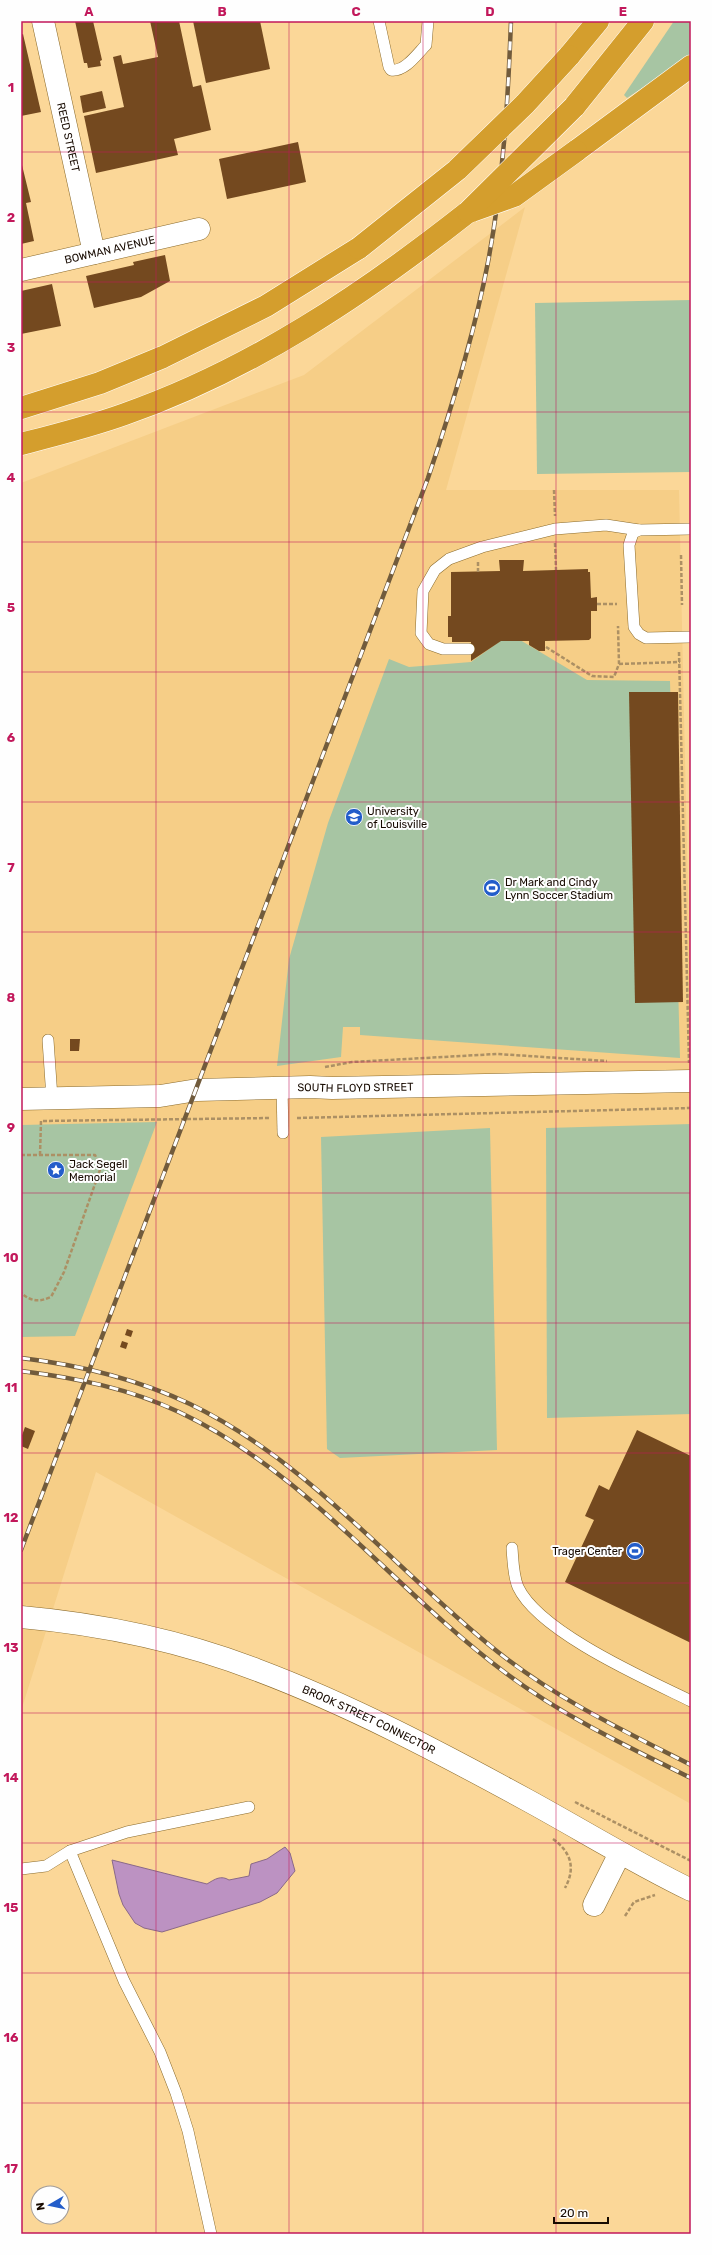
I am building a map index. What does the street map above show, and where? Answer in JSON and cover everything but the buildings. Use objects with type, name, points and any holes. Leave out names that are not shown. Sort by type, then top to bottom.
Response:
[{"type":"highway","points":[[21,408],[100,383],[163,357],[266,306],[359,248],[458,170],[525,104],[569,56],[598,21]]},
{"type":"highway","points":[[21,444],[126,414],[200,383],[262,352],[354,296],[420,250],[468,212],[574,107],[643,21]]},
{"type":"highway","points":[[468,212],[514,196],[691,66]]},
{"type":"street","name":"REED STREET","points":[[43,21],[94,254]]},
{"type":"street","name":"BOWMAN AVENUE","points":[[21,270],[199,230]]},
{"type":"street","name":"SOUTH FLOYD STREET","points":[[21,1099],[160,1096],[197,1090],[687,1072]]},
{"type":"street","name":"BROOK STREET CONNECTOR","points":[[21,1617],[104,1629],[157,1640],[223,1658],[255,1669],[347,1707],[436,1752],[570,1823],[620,1853],[691,1890]]},
{"type":"street","points":[[594,1905],[620,1853]]},
{"type":"lane","points":[[379,21],[389,67],[391,70],[395,71],[407,64],[426,45],[428,21]]},
{"type":"lane","points":[[469,649],[443,649],[429,644],[421,633],[423,591],[435,570],[449,559],[489,545],[555,529],[606,525],[638,530],[691,528]]},
{"type":"lane","points":[[638,530],[633,533],[629,545],[634,627],[639,634],[646,638],[691,637]]},
{"type":"lane","points":[[48,1040],[52,1098]]},
{"type":"lane","points":[[282,1088],[283,1132]]},
{"type":"lane","points":[[512,1548],[518,1586],[525,1598],[536,1611],[551,1623],[609,1660],[691,1701]]},
{"type":"lane","points":[[21,1870],[46,1866],[70,1850],[127,1832],[249,1807]]},
{"type":"lane","points":[[70,1850],[124,1981],[160,2052],[176,2093],[188,2131],[211,2234]]},
{"type":"path","points":[[681,555],[682,605]]},
{"type":"path","points":[[597,604],[617,604]]},
{"type":"path","points":[[546,647],[592,676],[614,676],[619,664],[680,662]]},
{"type":"path","points":[[679,648],[689,1065],[687,1072]]},
{"type":"path","points":[[324,1067],[352,1062],[497,1054],[615,1061]]},
{"type":"path","points":[[40,1155],[41,1121],[282,1118],[691,1108]]},
{"type":"path","points":[[21,1156],[95,1155],[101,1167],[64,1272],[51,1297],[40,1301],[30,1300],[21,1293]]},
{"type":"path","points":[[549,1836],[564,1848],[569,1856],[571,1874],[566,1888]]},
{"type":"path","points":[[625,1916],[634,1902],[648,1896],[660,1894]]},
{"type":"shaded area","name":"University of Louisville","points":[[525,207],[446,490],[679,490],[691,1029],[691,1804],[96,1472],[21,1711],[21,483],[304,375]]},
{"type":"shaded area","points":[[285,1847],[290,1853],[295,1871],[277,1893],[260,1902],[162,1932],[144,1928],[135,1923],[123,1905],[119,1894],[112,1860],[207,1884],[218,1878],[229,1880],[249,1876],[251,1864],[267,1859]]},
{"type":"green space","points":[[674,21],[691,21],[691,56],[627,98],[624,95]]},
{"type":"green space","points":[[691,300],[691,472],[537,474],[535,303]]},
{"type":"green space","name":"Dr Mark and Cindy Lynn Soccer Stadium","points":[[510,634],[587,680],[670,681],[680,1058],[360,1035],[360,1027],[343,1027],[341,1057],[277,1066],[289,959],[328,823],[389,659],[409,667],[471,662]]},
{"type":"green space","points":[[157,1122],[75,1336],[21,1337],[21,1125]]},
{"type":"green space","points":[[691,1124],[691,1414],[547,1418],[546,1128]]},
{"type":"green space","points":[[490,1128],[497,1450],[340,1458],[327,1449],[321,1137]]},
{"type":"railway","points":[[21,1550],[428,478],[446,425],[476,317],[488,262],[498,202],[504,142],[511,21]]},
{"type":"railway","points":[[21,1358],[86,1369],[129,1380],[190,1404],[233,1428],[274,1456],[313,1486],[460,1620],[520,1669],[567,1699],[641,1740],[691,1765]]},
{"type":"railway","points":[[21,1371],[102,1385],[141,1396],[179,1412],[226,1437],[269,1467],[310,1500],[427,1607],[507,1674],[573,1717],[620,1743],[691,1778]]},
{"type":"place","name":"University of Louisville","points":[[354,817]]},
{"type":"place","name":"Dr Mark and Cindy Lynn Soccer Stadium","points":[[492,888]]},
{"type":"place","name":"Jack Segell Memorial","points":[[56,1170]]},
{"type":"place","name":"Trager Center","points":[[635,1551]]}]
